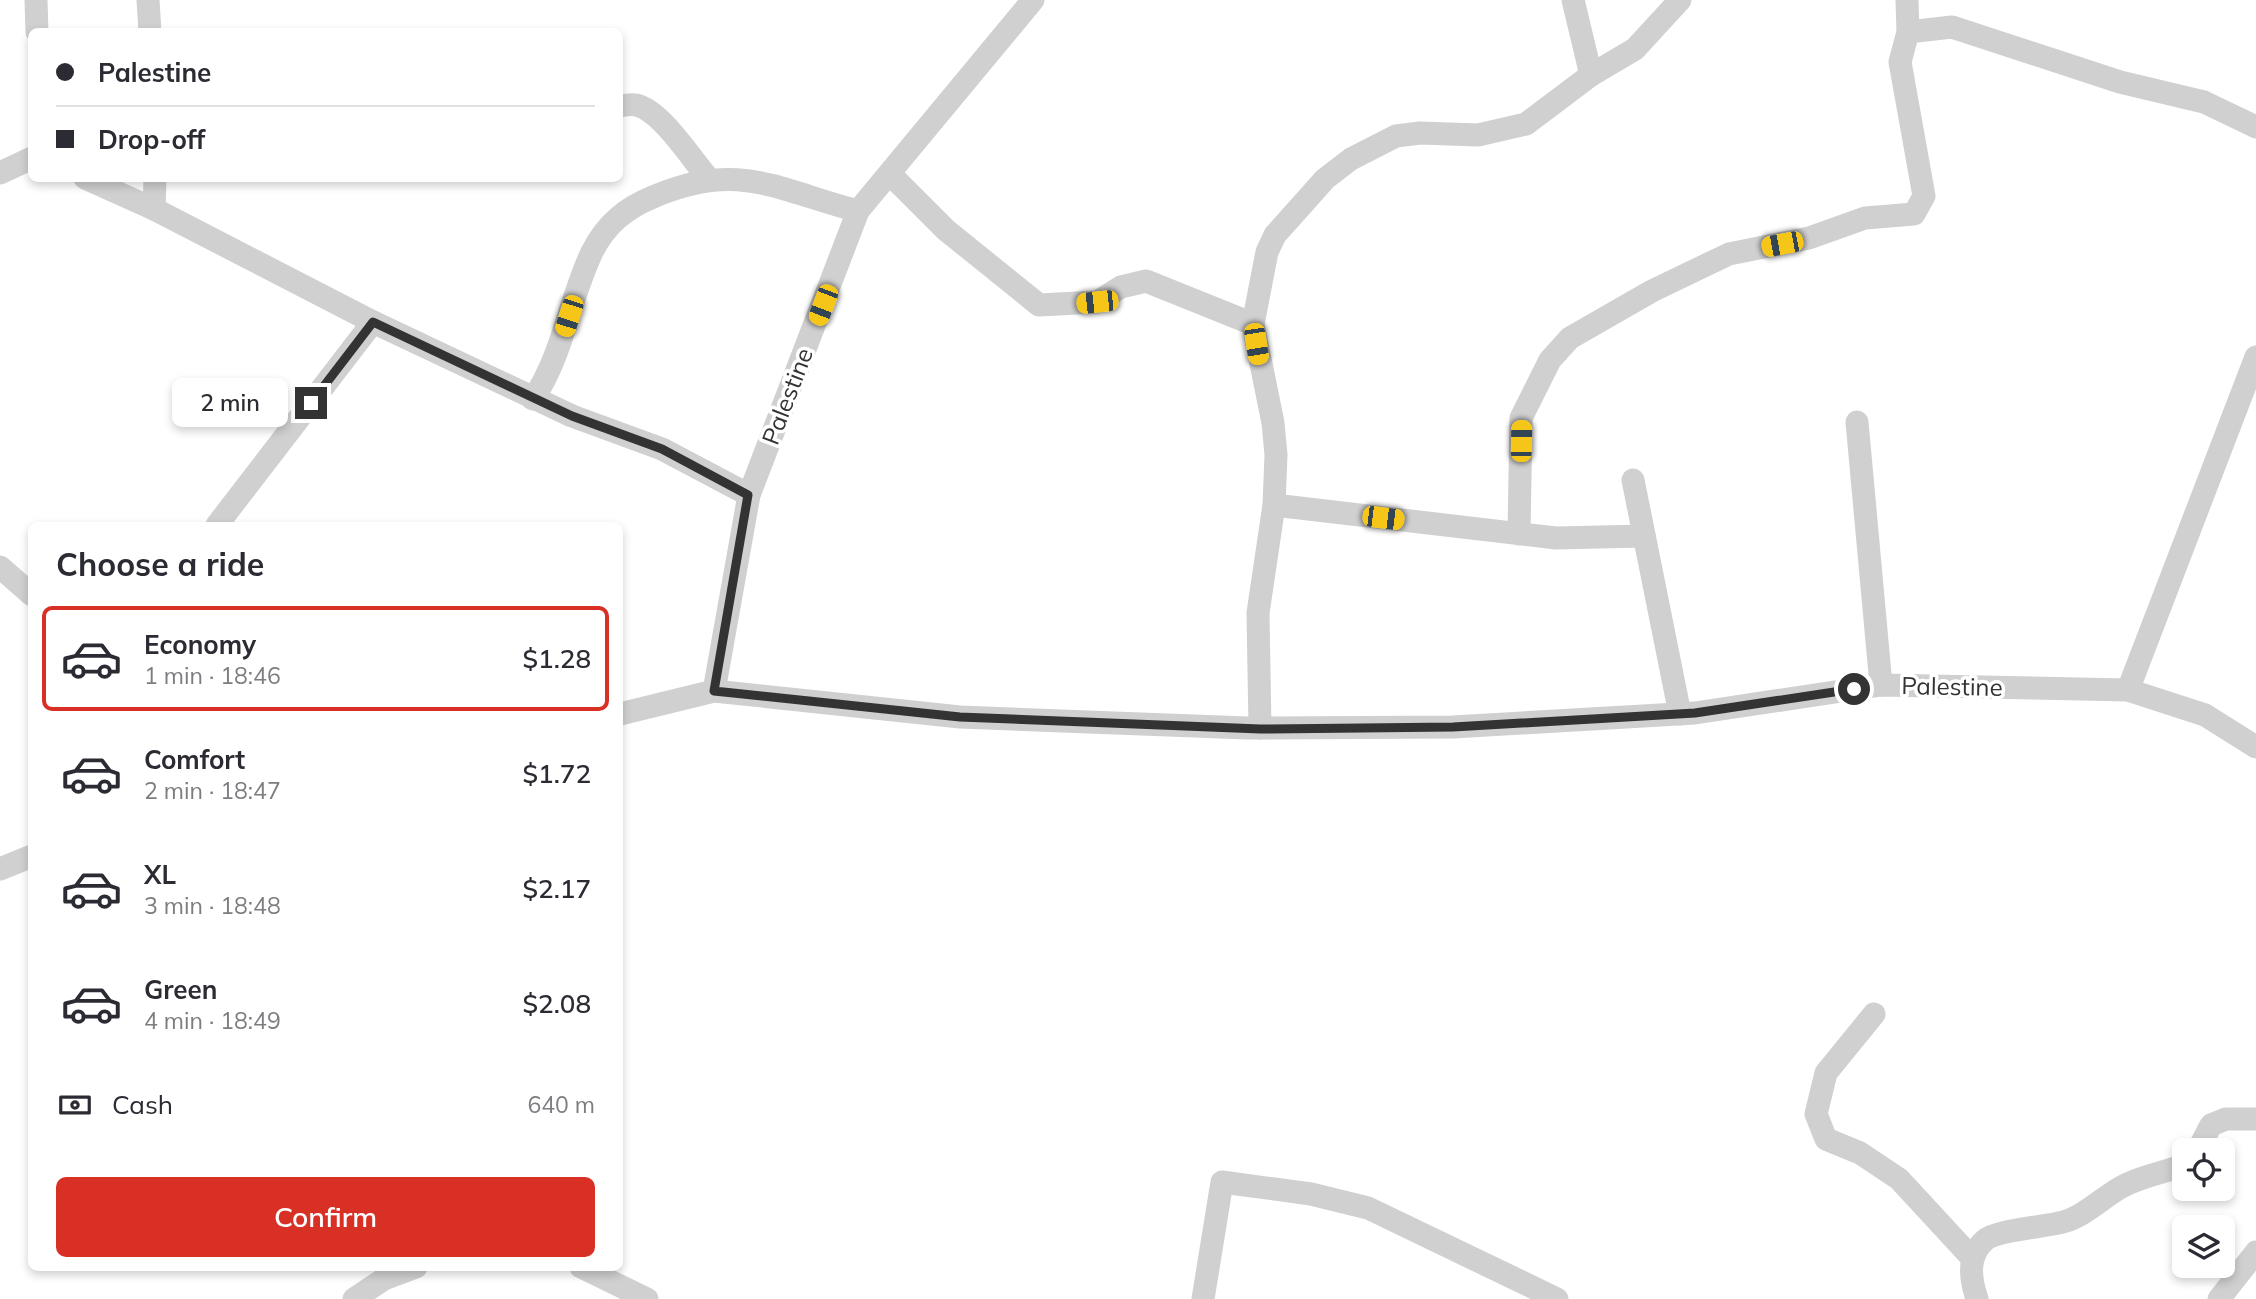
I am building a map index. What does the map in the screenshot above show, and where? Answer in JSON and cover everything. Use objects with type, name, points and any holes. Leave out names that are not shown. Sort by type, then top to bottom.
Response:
[{"type":"street","points":[[36,0],[37,28]]},
{"type":"street","points":[[148,0],[150,28]]},
{"type":"street","name":"Palestine","points":[[714,691],[748,495],[858,211],[1033,0]]},
{"type":"street","points":[[1573,0],[1591,75]]},
{"type":"street","points":[[1260,729],[1258,613],[1274,505],[1276,455],[1273,423],[1253,324],[1267,252],[1275,235],[1325,179],[1351,159],[1396,136],[1420,133],[1478,135],[1526,124],[1591,75],[1635,49],[1680,0]]},
{"type":"street","points":[[1519,534],[1521,418],[1550,360],[1570,338],[1652,291],[1729,254],[1809,238],[1866,218],[1914,214],[1924,196],[1900,62],[1908,32],[1907,0]]},
{"type":"street","points":[[1908,32],[1952,27],[2120,82],[2204,102],[2256,127]]},
{"type":"street","points":[[623,106],[638,105],[656,118],[671,131],[709,179]]},
{"type":"street","points":[[0,173],[28,160]]},
{"type":"street","points":[[890,174],[946,230],[1039,305],[1097,302],[1121,287],[1146,281],[1253,324]]},
{"type":"street","points":[[533,399],[546,380],[593,251],[609,227],[626,209],[709,179],[731,179],[786,187],[858,211]]},
{"type":"street","points":[[94,182],[154,209],[373,322],[533,399],[662,449],[748,495]]},
{"type":"street","points":[[154,209],[155,182]]},
{"type":"street","points":[[219,522],[373,322]]},
{"type":"street","points":[[2128,690],[2256,357]]},
{"type":"street","points":[[1857,422],[1881,685]]},
{"type":"street","points":[[1633,480],[1680,714]]},
{"type":"street","points":[[1274,505],[1556,538],[1644,536]]},
{"type":"street","points":[[0,567],[28,592]]},
{"type":"street","name":"Palestine","points":[[623,713],[714,691],[960,717],[1260,729],[1453,727],[1680,714],[1881,685],[2128,690],[2205,715],[2256,747]]},
{"type":"street","points":[[0,869],[28,858]]},
{"type":"street","points":[[1874,1014],[1826,1073],[1816,1114],[1826,1139],[1860,1153],[1899,1179],[1972,1258]]},
{"type":"street","points":[[2204,1138],[2211,1125],[2226,1119],[2256,1119]]},
{"type":"street","points":[[1978,1299],[1972,1284],[1972,1258],[1986,1238],[2007,1230],[2034,1230],[2068,1221],[2120,1187],[2172,1169]]},
{"type":"street","points":[[1203,1299],[1222,1182],[1311,1194],[1368,1208],[1557,1299]]},
{"type":"street","points":[[2219,1299],[2256,1252]]},
{"type":"street","points":[[354,1299],[384,1279],[405,1271]]},
{"type":"street","points":[[589,1271],[647,1299]]},
{"type":"route","points":[[311,403],[373,322],[533,399],[608,431],[662,449],[748,495],[714,691],[960,717],[1260,729],[1453,727],[1695,713],[1854,689]]}]
